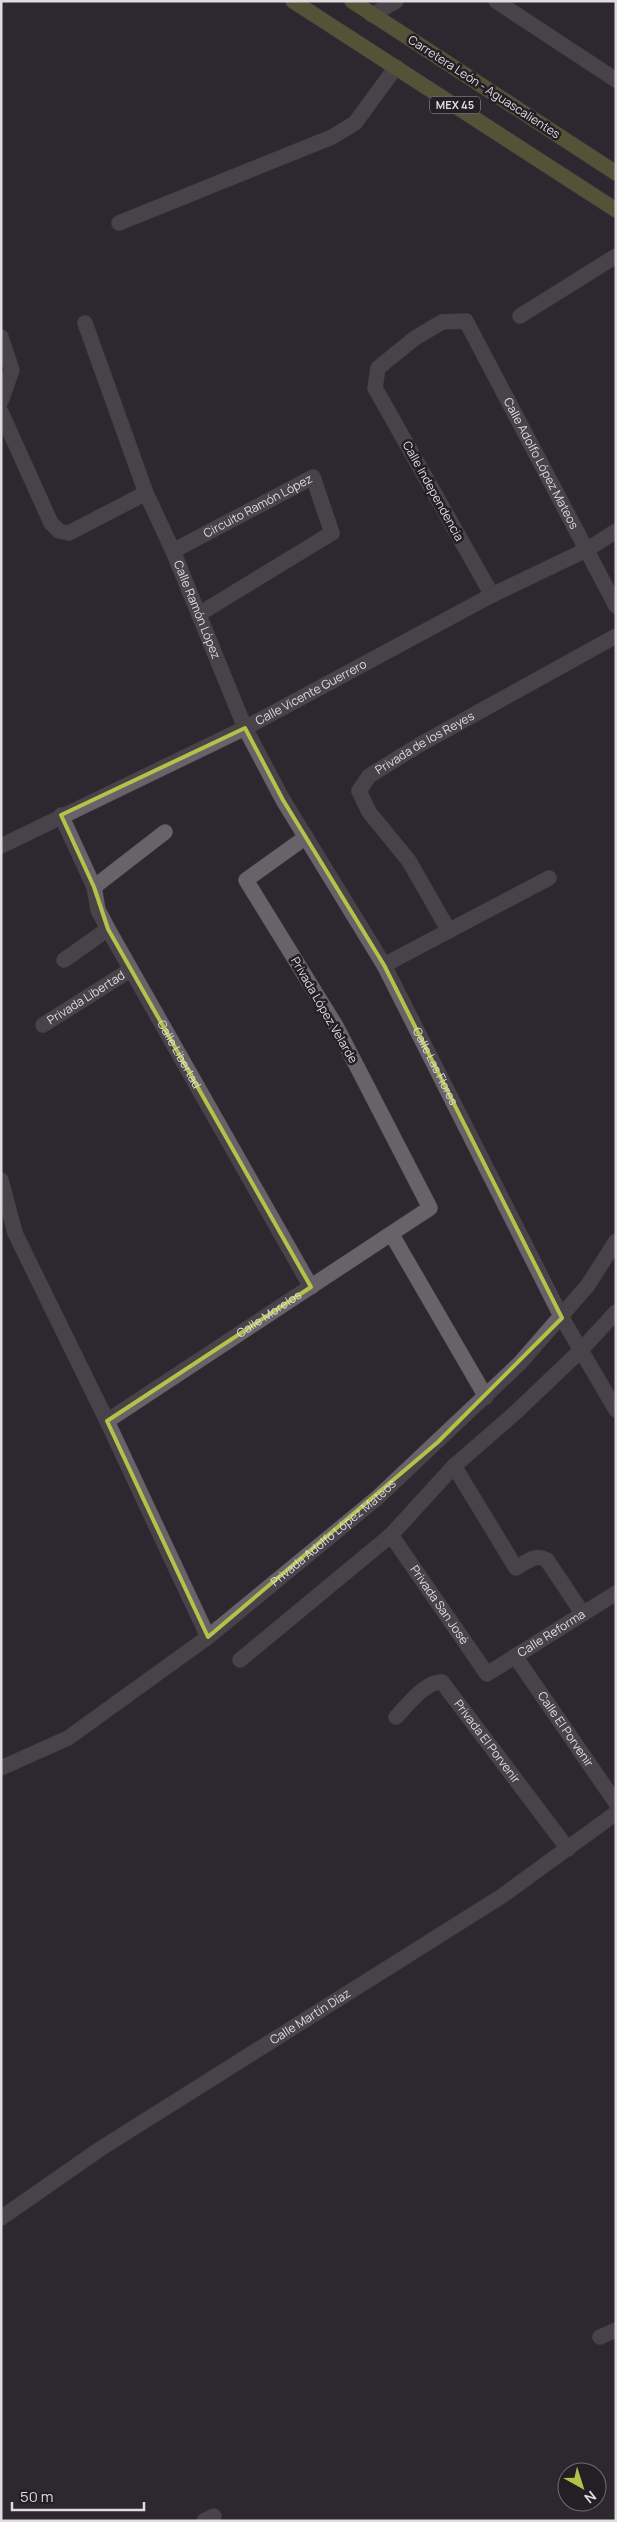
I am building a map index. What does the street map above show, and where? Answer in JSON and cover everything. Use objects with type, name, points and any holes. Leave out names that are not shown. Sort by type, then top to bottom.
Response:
[{"type":"main road","name":"MEX 45","points":[[293,1],[616,210]]},
{"type":"main road","name":"Carretera León - Aguascalientes","points":[[352,1],[616,173]]},
{"type":"street","points":[[372,14],[396,1]]},
{"type":"street","points":[[496,1],[616,80]]},
{"type":"street","points":[[119,223],[332,137],[355,123],[396,67]]},
{"type":"street","points":[[520,316],[616,256]]},
{"type":"street","name":"Calle Adolfo López Mateos","points":[[375,388],[378,368],[415,338],[442,322],[466,321],[588,549],[616,606]]},
{"type":"street","name":"Calle Ramón López","points":[[85,323],[146,493],[173,551],[245,728]]},
{"type":"street","points":[[1,337],[12,370],[1,401]]},
{"type":"street","name":"Calle Independencia","points":[[375,388],[492,595]]},
{"type":"street","points":[[1,412],[51,523],[58,531],[69,533],[146,493]]},
{"type":"street","name":"Circuito Ramón López","points":[[173,551],[312,477],[332,533],[199,614]]},
{"type":"street","name":"Calle Vicente Guerrero","points":[[1,846],[245,728],[492,595],[588,549],[616,531]]},
{"type":"street","name":"Privada de los Reyes","points":[[449,931],[408,861],[369,812],[360,791],[369,776],[419,745],[616,636]]},
{"type":"street","name":"Calle Las Flores","points":[[245,728],[283,800],[384,965],[564,1322],[616,1410]]},
{"type":"street","name":"Calle Libertad","points":[[60,816],[94,887],[98,910],[108,930],[311,1287]]},
{"type":"street","points":[[94,887],[164,832]]},
{"type":"street","name":"Privada López Velarde","points":[[306,837],[246,880],[336,1026],[430,1208]]},
{"type":"street","points":[[384,965],[549,878]]},
{"type":"street","points":[[64,960],[108,930]]},
{"type":"street","name":"Privada Libertad","points":[[43,1025],[130,970]]},
{"type":"street","points":[[1,1180],[15,1233],[107,1421],[208,1637]]},
{"type":"street","name":"Calle Morelos","points":[[107,1421],[392,1235],[430,1208]]},
{"type":"street","points":[[392,1235],[486,1397]]},
{"type":"street","name":"Privada Adolfo López Mateos","points":[[1,1768],[68,1738],[208,1637],[377,1498],[564,1322],[616,1241]]},
{"type":"street","points":[[240,1660],[391,1535],[454,1466],[516,1413],[616,1312]]},
{"type":"street","points":[[454,1466],[516,1568],[534,1558],[539,1557],[548,1560],[583,1614]]},
{"type":"street","name":"Privada San José","points":[[391,1535],[486,1674]]},
{"type":"street","name":"Calle Reforma","points":[[486,1674],[616,1593]]},
{"type":"street","name":"Calle El Porvenir","points":[[515,1656],[616,1803]]},
{"type":"street","name":"Privada El Porvenir","points":[[396,1717],[423,1690],[437,1682],[442,1682],[568,1849]]},
{"type":"street","name":"Calle Martín Díaz","points":[[1,2218],[100,2149],[502,1896],[616,1813]]},
{"type":"street","points":[[600,2337],[616,2330]]},
{"type":"highlighted area","points":[[245,728],[283,800],[384,965],[562,1318],[438,1442],[208,1637],[107,1421],[311,1287],[108,929],[94,887],[61,815]]}]
